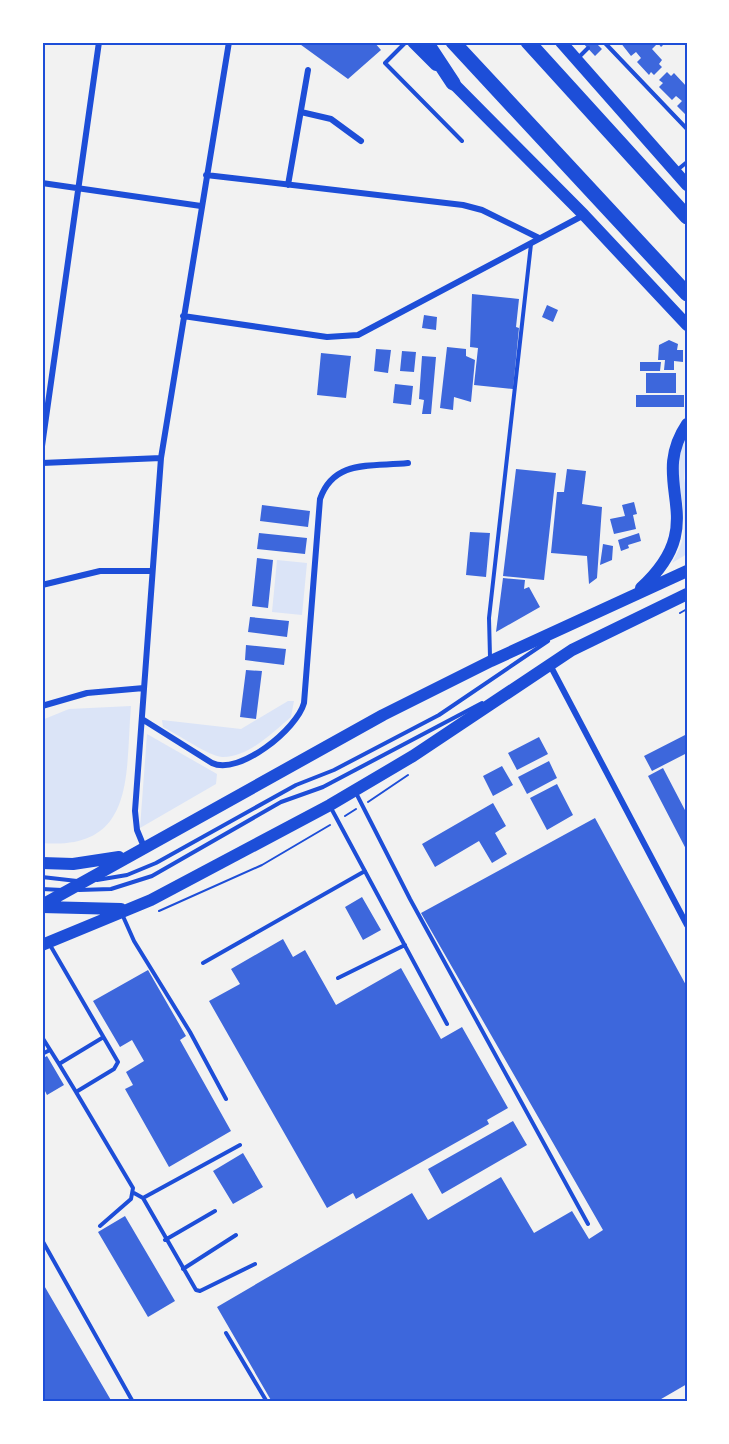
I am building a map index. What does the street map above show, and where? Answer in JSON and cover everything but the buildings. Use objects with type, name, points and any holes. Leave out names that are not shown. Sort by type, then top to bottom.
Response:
[{"type":"highway","points":[[426,42],[453,83]]},
{"type":"highway","points":[[453,42],[687,294]]},
{"type":"highway","points":[[528,42],[687,217]]},
{"type":"main road","points":[[413,42],[584,215],[687,326]]},
{"type":"main road","points":[[566,44],[576,59],[687,185]]},
{"type":"main road","points":[[631,597],[666,561],[674,546],[679,516],[672,475],[673,458],[678,439],[687,424]]},
{"type":"main road","points":[[42,906],[129,855],[383,715],[491,661],[687,571]]},
{"type":"main road","points":[[45,943],[128,911],[330,805],[413,756],[549,664],[598,636],[687,594]]},
{"type":"main road","points":[[42,863],[73,864],[129,855]]},
{"type":"main road","points":[[42,906],[128,911]]},
{"type":"street","points":[[42,446],[99,42]]},
{"type":"street","points":[[144,847],[137,830],[135,811],[161,458],[229,42]]},
{"type":"street","points":[[288,185],[308,70]]},
{"type":"street","points":[[301,112],[331,119],[361,141]]},
{"type":"street","points":[[206,175],[463,205],[482,210],[539,238]]},
{"type":"street","points":[[42,183],[201,206]]},
{"type":"street","points":[[183,316],[327,337],[350,337],[375,328],[584,215]]},
{"type":"street","points":[[42,463],[161,458]]},
{"type":"street","points":[[142,719],[212,763],[223,766],[233,765],[252,755],[287,730],[298,717],[304,703],[320,499],[325,486],[333,475],[343,470],[408,463]]},
{"type":"street","points":[[42,585],[100,572],[152,571]]},
{"type":"street","points":[[549,664],[687,925]]},
{"type":"street","points":[[42,706],[87,693],[144,688]]},
{"type":"lane","points":[[406,42],[385,63],[462,141]]},
{"type":"lane","points":[[604,42],[682,127],[687,129]]},
{"type":"lane","points":[[576,59],[588,48]]},
{"type":"lane","points":[[675,172],[687,162]]},
{"type":"lane","points":[[491,661],[488,641],[489,618],[531,243]]},
{"type":"lane","points":[[42,877],[84,881],[120,877],[136,872],[296,785],[334,770],[439,715],[576,621]]},
{"type":"lane","points":[[42,889],[111,889],[152,876],[276,805],[323,787],[489,700],[549,664]]},
{"type":"lane","points":[[355,791],[410,899],[588,1224]]},
{"type":"lane","points":[[330,805],[447,1024]]},
{"type":"lane","points":[[203,963],[365,871]]},
{"type":"lane","points":[[128,911],[134,941],[190,1032],[226,1099]]},
{"type":"lane","points":[[45,943],[118,1062],[117,1067],[76,1092]]},
{"type":"lane","points":[[338,978],[405,945]]},
{"type":"lane","points":[[42,1037],[134,1193],[143,1198],[165,1240],[196,1290],[200,1291],[255,1264]]},
{"type":"lane","points":[[59,1064],[102,1038]]},
{"type":"lane","points":[[42,1054],[50,1050]]},
{"type":"lane","points":[[143,1198],[240,1145]]},
{"type":"lane","points":[[100,1226],[131,1199],[134,1193]]},
{"type":"lane","points":[[165,1240],[215,1211]]},
{"type":"lane","points":[[183,1269],[236,1235]]},
{"type":"lane","points":[[42,1240],[133,1402]]},
{"type":"lane","points":[[226,1333],[267,1402]]},
{"type":"shaded area","points":[[687,437],[684,478],[687,494],[687,554],[672,563],[683,537],[684,511],[678,461]]},
{"type":"shaded area","points":[[277,560],[307,563],[302,615],[272,612]]},
{"type":"shaded area","points":[[288,701],[294,701],[291,717],[251,749],[232,756],[216,756],[163,727],[162,720],[241,729]]},
{"type":"shaded area","points":[[131,706],[125,781],[120,803],[110,821],[95,834],[73,842],[42,843],[42,720],[69,709]]},
{"type":"shaded area","points":[[147,734],[217,774],[216,784],[140,828]]}]
